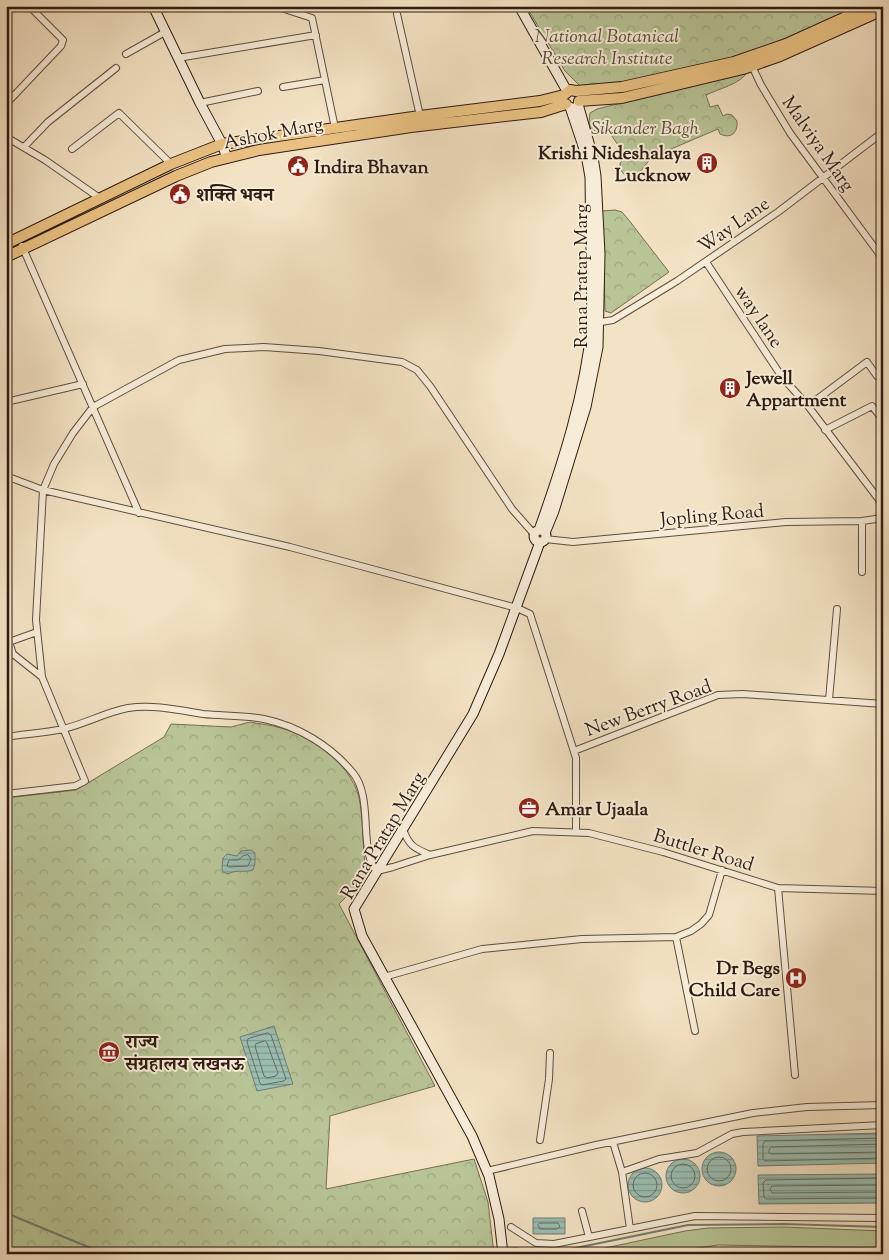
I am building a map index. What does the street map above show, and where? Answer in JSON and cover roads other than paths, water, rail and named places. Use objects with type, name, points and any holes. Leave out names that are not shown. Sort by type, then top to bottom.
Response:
[{"type":"main road","name":"Ashok Marg","points":[[6,257],[176,176],[210,162],[259,150],[363,133],[541,112],[571,99],[734,62],[786,44],[870,6]]},
{"type":"main road","name":"Ashok Marg","points":[[6,244],[171,164],[222,144],[540,101],[622,98],[752,66],[780,56],[883,10]]},
{"type":"street","points":[[6,104],[61,46],[63,40],[29,6]]},
{"type":"street","points":[[153,6],[222,144],[227,158]]},
{"type":"street","points":[[275,6],[312,18],[335,128]]},
{"type":"street","name":"Rana Pratap Marg","points":[[503,1254],[499,1219],[487,1171],[472,1136],[362,936],[354,910],[473,714],[517,608],[540,536],[554,511],[586,407],[598,347],[595,323],[600,254],[596,176],[593,156],[571,99],[519,6]]},
{"type":"street","points":[[397,14],[420,116]]},
{"type":"street","points":[[126,54],[165,32]]},
{"type":"street","points":[[178,58],[316,35]]},
{"type":"street","name":"Malviya Marg","points":[[752,66],[790,134],[824,177],[883,260]]},
{"type":"street","points":[[24,147],[48,122],[116,68]]},
{"type":"street","points":[[283,87],[326,80]]},
{"type":"street","points":[[200,103],[258,92]]},
{"type":"street","points":[[72,149],[119,113],[171,164]]},
{"type":"street","name":"Way Lane","points":[[595,323],[613,320],[706,262],[778,212],[883,132]]},
{"type":"street","points":[[6,137],[52,164],[101,199]]},
{"type":"street","points":[[18,238],[138,513]]},
{"type":"street","name":"way lane","points":[[706,262],[782,377],[808,406],[883,505]]},
{"type":"street","points":[[6,794],[75,786],[85,781],[42,677],[36,620],[38,554],[43,490],[54,464],[73,433],[93,407],[180,360],[225,348],[264,347],[319,351],[402,362],[417,370],[430,386],[512,509],[540,536]]},
{"type":"street","points":[[808,406],[867,362],[877,376]]},
{"type":"street","points":[[6,402],[83,384]]},
{"type":"street","points":[[825,430],[872,406],[883,420]]},
{"type":"street","points":[[6,476],[43,490],[290,547],[517,608],[530,614],[576,758],[576,832]]},
{"type":"street","name":"Jopling Road","points":[[540,536],[573,542],[786,522],[862,521],[883,518]]},
{"type":"street","points":[[862,521],[862,572]]},
{"type":"street","points":[[829,700],[837,610]]},
{"type":"street","points":[[8,643],[37,632]]},
{"type":"street","points":[[6,633],[10,652],[42,677]]},
{"type":"street","name":"New Berry Road","points":[[574,751],[718,695],[743,694],[883,704]]},
{"type":"street","points":[[6,737],[63,729],[127,708],[148,706],[264,719],[288,727],[316,740],[336,754],[355,775],[362,790],[369,855],[372,866],[377,871]]},
{"type":"street","points":[[403,829],[408,841],[415,848],[430,855]]},
{"type":"street","name":"Buttler Road","points":[[377,871],[430,855],[533,831],[576,832],[589,833],[655,850],[778,888],[883,891]]},
{"type":"street","points":[[384,977],[482,949],[582,940],[676,937],[691,931],[701,924],[709,914],[722,870]]},
{"type":"street","points":[[778,888],[795,1075]]},
{"type":"street","points":[[676,937],[695,1031]]},
{"type":"street","points":[[540,1140],[549,1079],[550,1053]]},
{"type":"street","points":[[487,1171],[613,1142],[753,1114],[807,1107],[883,1105]]},
{"type":"street","points":[[622,1172],[659,1159],[696,1153],[732,1134],[756,1130],[883,1124]]},
{"type":"street","points":[[613,1142],[622,1172],[630,1228]]},
{"type":"street","points":[[582,1211],[589,1237]]},
{"type":"street","points":[[511,1227],[536,1243],[554,1244],[695,1216],[883,1218]]},
{"type":"water","points":[[251,850],[255,853],[253,870],[228,874],[223,872],[223,858],[227,854],[237,856],[241,851]]},
{"type":"water","points":[[274,1026],[293,1084],[257,1091],[240,1037]]},
{"type":"water","points":[[883,1133],[883,1163],[758,1166],[757,1136]]},
{"type":"water","points":[[719,1152],[726,1153],[731,1157],[735,1162],[735,1176],[731,1181],[726,1185],[719,1186],[712,1185],[707,1181],[703,1176],[702,1169],[703,1162],[707,1157],[712,1153]]},
{"type":"water","points":[[683,1159],[690,1160],[695,1164],[699,1169],[699,1183],[695,1188],[690,1192],[683,1193],[676,1192],[671,1188],[667,1183],[666,1176],[667,1169],[671,1164],[676,1160]]},
{"type":"water","points":[[645,1168],[652,1169],[657,1173],[661,1178],[661,1192],[657,1197],[652,1201],[645,1202],[638,1201],[633,1197],[629,1192],[628,1185],[629,1178],[633,1173],[638,1169]]},
{"type":"water","points":[[883,1174],[883,1203],[759,1204],[758,1175]]},
{"type":"water","points":[[533,1218],[565,1218],[565,1234],[533,1234]]},
{"type":"waterway","points":[[6,1213],[98,1251],[111,1254]]},
{"type":"waterway","points":[[546,1254],[688,1225],[784,1224],[883,1227]]},
{"type":"waterway","points":[[506,1249],[516,1248],[539,1254]]},
{"type":"waterway","points":[[446,1254],[498,1249]]},
{"type":"place","name":"Krishi Nideshalaya Lucknow","points":[[707,163]]},
{"type":"place","name":"Indira Bhavan","points":[[298,166]]},
{"type":"place","name":"शक्ति भवन","points":[[180,194]]},
{"type":"place","name":"Jewell Appartment","points":[[730,388]]},
{"type":"place","name":"Amar Ujaala","points":[[529,808]]},
{"type":"place","name":"Dr Begs Child Care","points":[[796,978]]},
{"type":"place","name":"राज्य संग्रहालय लखनऊ","points":[[109,1052]]},
{"type":"park label","name":"National Botanical Research Institute","points":[[607,46]]},
{"type":"park label","name":"Sikander Bagh","points":[[645,127]]}]
